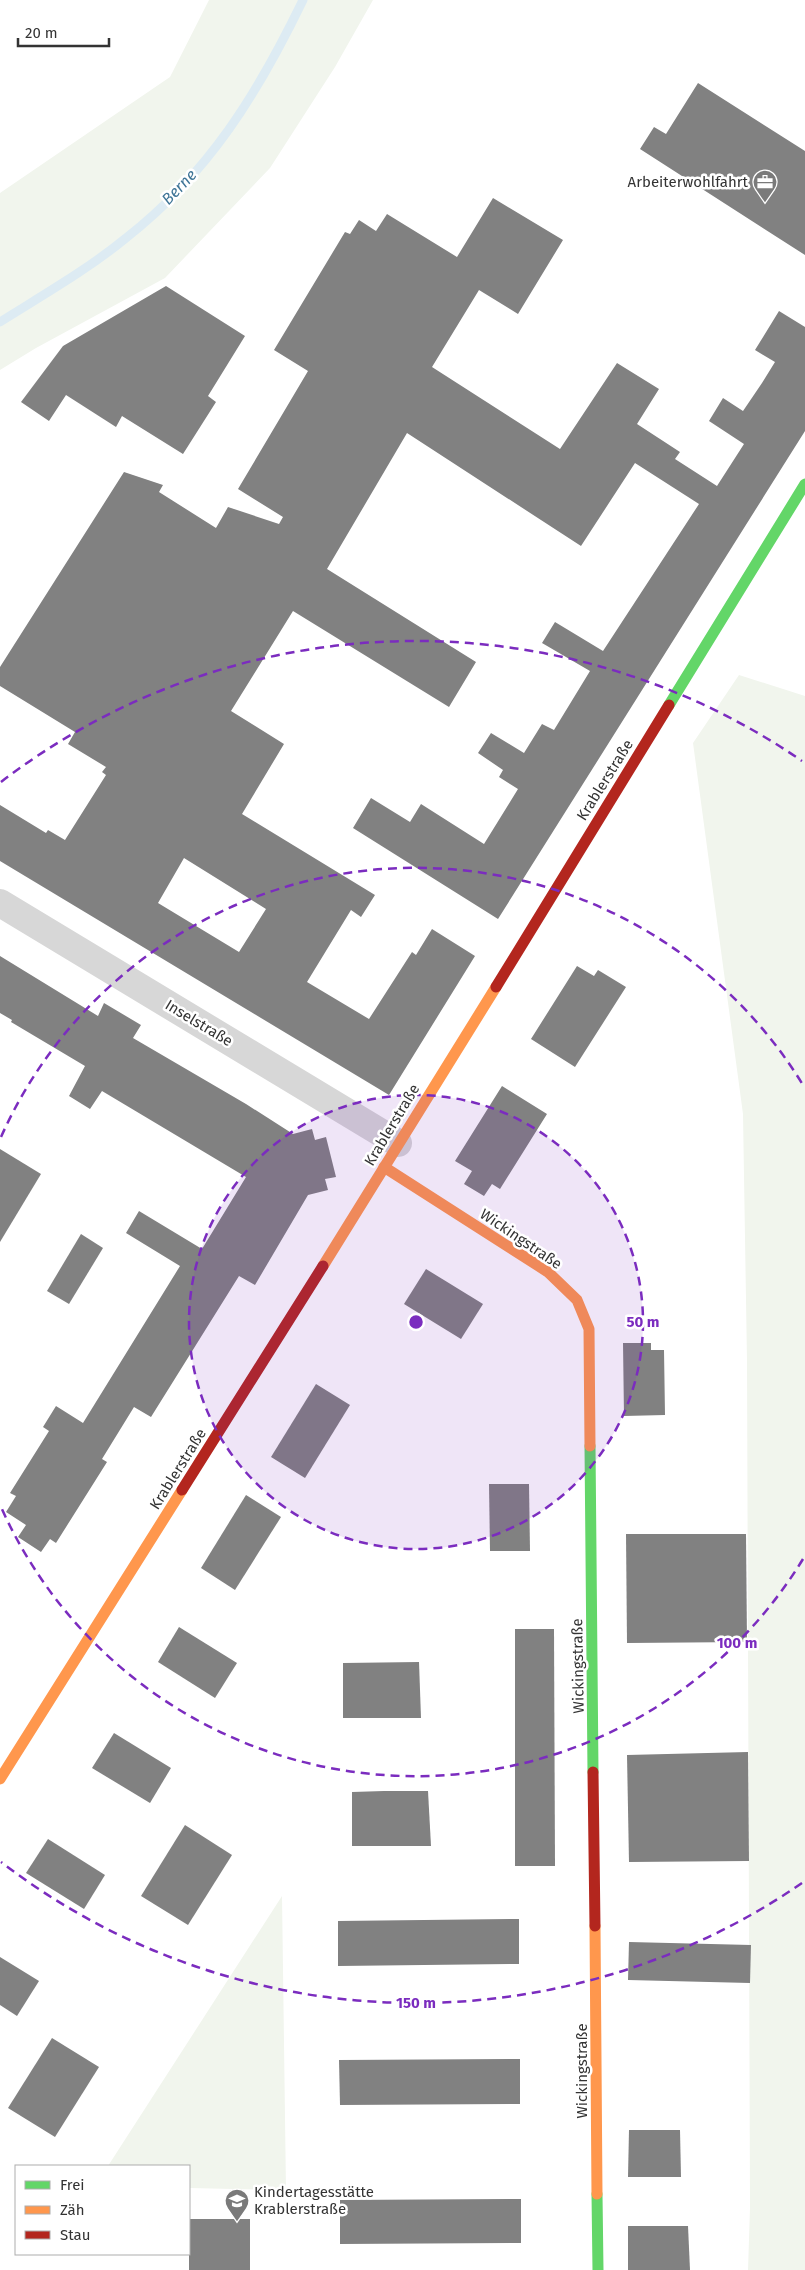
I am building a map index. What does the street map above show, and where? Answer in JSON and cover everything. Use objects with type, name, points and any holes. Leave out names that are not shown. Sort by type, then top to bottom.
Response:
[{"type":"street","name":"Krablerstraße","points":[[0,1779],[384,1168],[805,484]]},
{"type":"street","name":"Inselstraße","points":[[0,903],[398,1143]]},
{"type":"street","name":"Wickingstraße","points":[[384,1168],[548,1272],[577,1300],[589,1328],[598,2270]]},
{"type":"shaded area","points":[[209,0],[373,0],[335,67],[270,168],[165,278],[36,348],[0,370],[0,193],[170,77]]},
{"type":"shaded area","points":[[739,675],[805,696],[805,2270],[748,2270],[750,2208],[747,1361],[743,1114],[693,743]]},
{"type":"shaded area","points":[[282,1896],[286,2190],[190,2188],[190,2165],[109,2165]]},
{"type":"building","name":"Arbeiterwohlfahrt","points":[[698,83],[805,151],[805,255],[640,149],[654,127],[666,134]]},
{"type":"building","points":[[493,198],[563,240],[518,314],[479,290],[432,367],[560,449],[617,363],[659,389],[637,424],[680,452],[675,459],[717,486],[744,444],[709,421],[723,398],[743,411],[762,383],[775,362],[755,350],[779,311],[805,327],[805,431],[498,919],[353,828],[371,798],[410,822],[421,804],[484,844],[518,789],[499,777],[503,770],[478,753],[491,733],[524,753],[542,724],[554,730],[590,671],[542,643],[555,622],[603,651],[699,504],[635,463],[581,546],[407,433],[327,569],[476,662],[449,707],[293,611],[231,711],[284,744],[242,814],[375,895],[361,917],[351,910],[307,982],[369,1019],[412,952],[416,955],[432,929],[475,956],[389,1095],[0,861],[0,805],[46,833],[48,830],[65,840],[106,775],[102,772],[106,767],[68,744],[75,732],[0,686],[0,667],[124,472],[163,485],[159,492],[216,528],[228,507],[279,524],[283,517],[238,489],[308,371],[274,350],[345,232],[350,234],[359,220],[376,231],[387,214],[457,257]],"holes":[[[184,858],[266,909],[239,952],[158,903]]]},
{"type":"building","points":[[166,286],[245,336],[208,396],[216,402],[183,454],[122,416],[116,427],[66,395],[49,421],[21,402],[63,346]]},
{"type":"building","points":[[0,956],[98,1016],[104,1003],[141,1025],[133,1038],[246,1104],[293,1134],[312,1129],[315,1140],[326,1137],[336,1177],[325,1179],[328,1190],[308,1195],[255,1285],[239,1276],[151,1417],[134,1407],[102,1459],[107,1462],[56,1543],[50,1539],[41,1552],[18,1537],[26,1525],[6,1512],[16,1496],[10,1493],[49,1431],[43,1427],[56,1406],[83,1423],[180,1266],[126,1233],[139,1211],[202,1249],[246,1177],[102,1091],[90,1109],[69,1096],[85,1066],[11,1022],[12,1020],[0,1013]]},
{"type":"building","points":[[577,966],[594,976],[598,970],[626,987],[575,1067],[531,1039]]},
{"type":"building","points":[[502,1086],[547,1114],[500,1189],[492,1184],[484,1196],[464,1184],[472,1171],[455,1161]]},
{"type":"building","points":[[0,1149],[41,1174],[0,1242]]},
{"type":"building","points":[[81,1234],[103,1248],[69,1304],[47,1291]]},
{"type":"building","points":[[426,1269],[483,1304],[461,1339],[404,1304]]},
{"type":"building","points":[[623,1343],[651,1343],[651,1350],[664,1350],[665,1415],[624,1416]]},
{"type":"building","points":[[316,1384],[350,1405],[305,1478],[271,1457]]},
{"type":"building","points":[[489,1484],[529,1484],[530,1551],[490,1551]]},
{"type":"building","points":[[246,1495],[281,1517],[235,1590],[201,1568]]},
{"type":"building","points":[[626,1534],[746,1534],[747,1642],[627,1643]]},
{"type":"building","points":[[179,1627],[237,1663],[215,1698],[158,1662]]},
{"type":"building","points":[[515,1629],[554,1629],[555,1866],[515,1866]]},
{"type":"building","points":[[419,1662],[421,1718],[343,1718],[343,1663]]},
{"type":"building","points":[[114,1733],[171,1768],[150,1803],[92,1768]]},
{"type":"building","points":[[748,1752],[749,1861],[629,1862],[627,1755]]},
{"type":"building","points":[[428,1791],[431,1846],[352,1846],[352,1792]]},
{"type":"building","points":[[185,1825],[232,1855],[188,1925],[141,1896]]},
{"type":"building","points":[[48,1839],[105,1875],[84,1909],[26,1873]]},
{"type":"building","points":[[519,1919],[519,1964],[338,1966],[338,1921]]},
{"type":"building","points":[[629,1942],[751,1945],[750,1983],[628,1980]]},
{"type":"building","points":[[0,1957],[39,1981],[17,2016],[0,2005]]},
{"type":"building","points":[[52,2038],[99,2067],[55,2137],[8,2108]]},
{"type":"building","points":[[520,2059],[520,2104],[340,2105],[339,2060]]},
{"type":"building","points":[[629,2130],[680,2130],[681,2177],[628,2177]]},
{"type":"building","points":[[521,2199],[521,2243],[340,2244],[340,2200]]},
{"type":"building","points":[[190,2219],[250,2219],[250,2270],[189,2270]]},
{"type":"building","points":[[628,2226],[688,2226],[690,2270],[628,2270]]},
{"type":"waterway","name":"Berne","points":[[0,322],[111,250],[156,213],[182,186],[207,159],[229,130],[268,67],[303,0]]},
{"type":"traffic: fast","points":[[669,705],[805,484]]},
{"type":"traffic: fast","points":[[590,1446],[593,1772]]},
{"type":"traffic: fast","points":[[597,2194],[598,2270]]},
{"type":"traffic: slow","points":[[323,1266],[496,987]]},
{"type":"traffic: slow","points":[[384,1167],[548,1272],[577,1300],[589,1329],[590,1446]]},
{"type":"traffic: slow","points":[[0,1779],[182,1490]]},
{"type":"traffic: slow","points":[[595,1926],[597,2194]]},
{"type":"traffic: jam","points":[[496,987],[669,705]]},
{"type":"traffic: jam","points":[[182,1490],[323,1266]]},
{"type":"traffic: jam","points":[[593,1772],[595,1926]]},
{"type":"place","name":"Arbeiterwohlfahrt","points":[[765,203]]},
{"type":"place","name":"Kindertagesstätte Krablerstraße","points":[[237,2222]]}]
